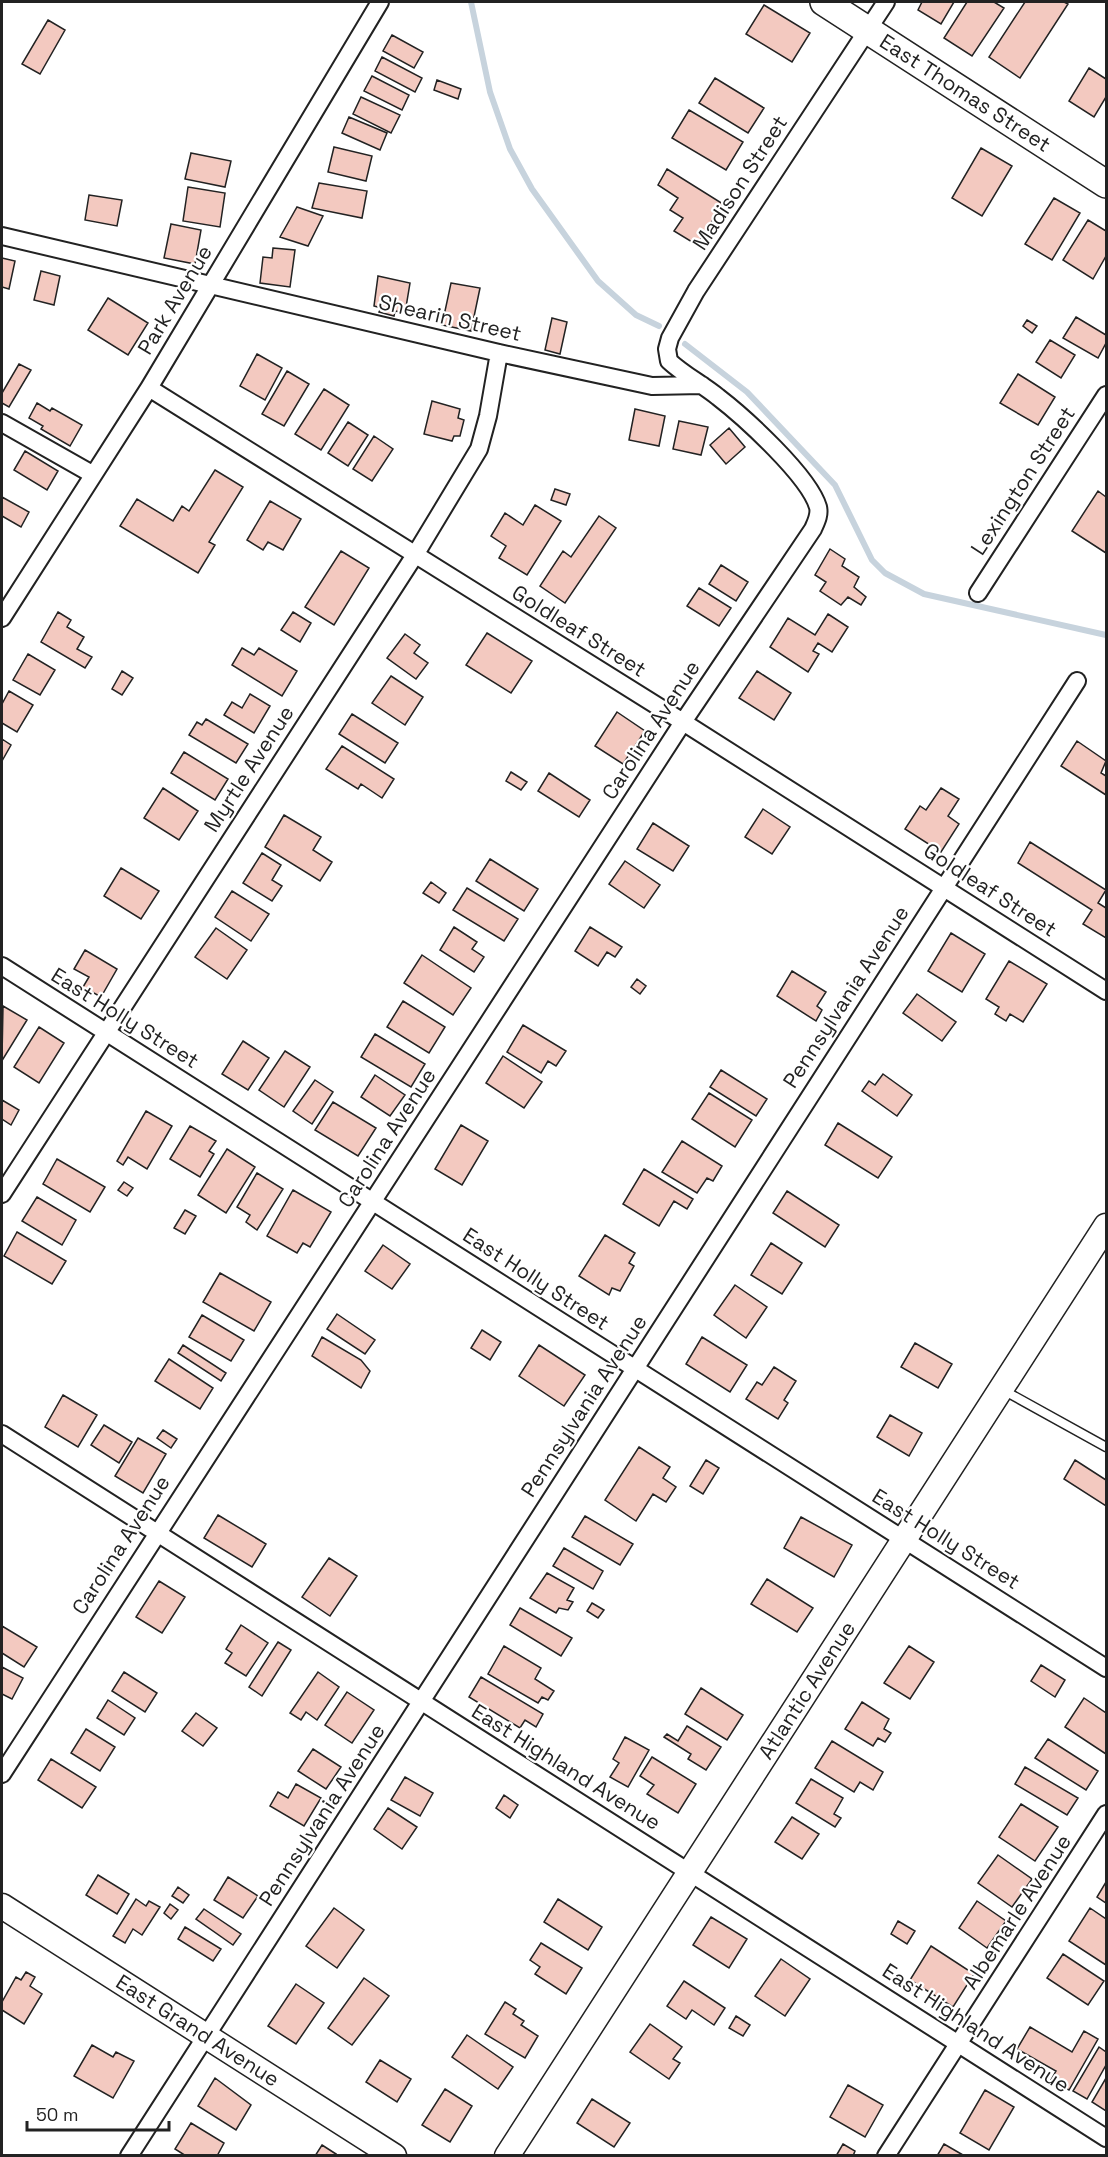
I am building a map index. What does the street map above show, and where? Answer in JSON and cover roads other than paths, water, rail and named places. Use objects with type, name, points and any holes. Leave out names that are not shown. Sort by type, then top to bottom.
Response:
[{"type":"main road","name":"East Thomas Street","points":[[824,2],[1107,184]]},
{"type":"main road","name":"Atlantic Avenue","points":[[507,2156],[1107,1226]]},
{"type":"main road","name":"East Grand Avenue","points":[[2,1906],[394,2156]]},
{"type":"street","name":"Park Avenue","points":[[2,618],[148,388],[380,2]]},
{"type":"street","name":"Madison Street","points":[[702,385],[669,361],[667,349],[670,338],[696,291],[886,2]]},
{"type":"street","name":"Shearin Street","points":[[2,236],[211,283],[500,353],[652,386],[702,385]]},
{"type":"street","name":"Myrtle Avenue","points":[[2,1194],[104,1032],[416,555],[479,449],[500,353]]},
{"type":"street","name":"Carolina Avenue","points":[[2,1774],[683,722],[813,529],[818,518],[818,507],[792,470],[760,432],[702,385]]},
{"type":"street","name":"Goldleaf Street","points":[[148,388],[683,722],[1107,991]]},
{"type":"street","name":"Lexington Street","points":[[978,593],[1107,394]]},
{"type":"street","points":[[2,423],[92,474]]},
{"type":"street","name":"Pennsylvania Avenue","points":[[129,2156],[1077,681]]},
{"type":"street","name":"East Holly Street","points":[[2,966],[1107,1668]]},
{"type":"street","name":"East Highland Avenue","points":[[2,1434],[1107,2138]]},
{"type":"street","name":"Albemarle Avenue","points":[[886,2156],[1107,1814]]},
{"type":"lane","points":[[1002,1390],[1107,1446]]},
{"type":"waterway","points":[[471,2],[490,92],[510,149],[532,189],[598,281],[636,315],[659,326]]},
{"type":"waterway","points":[[685,344],[747,392],[835,485],[872,560],[885,573],[924,594],[1106,635]]}]
